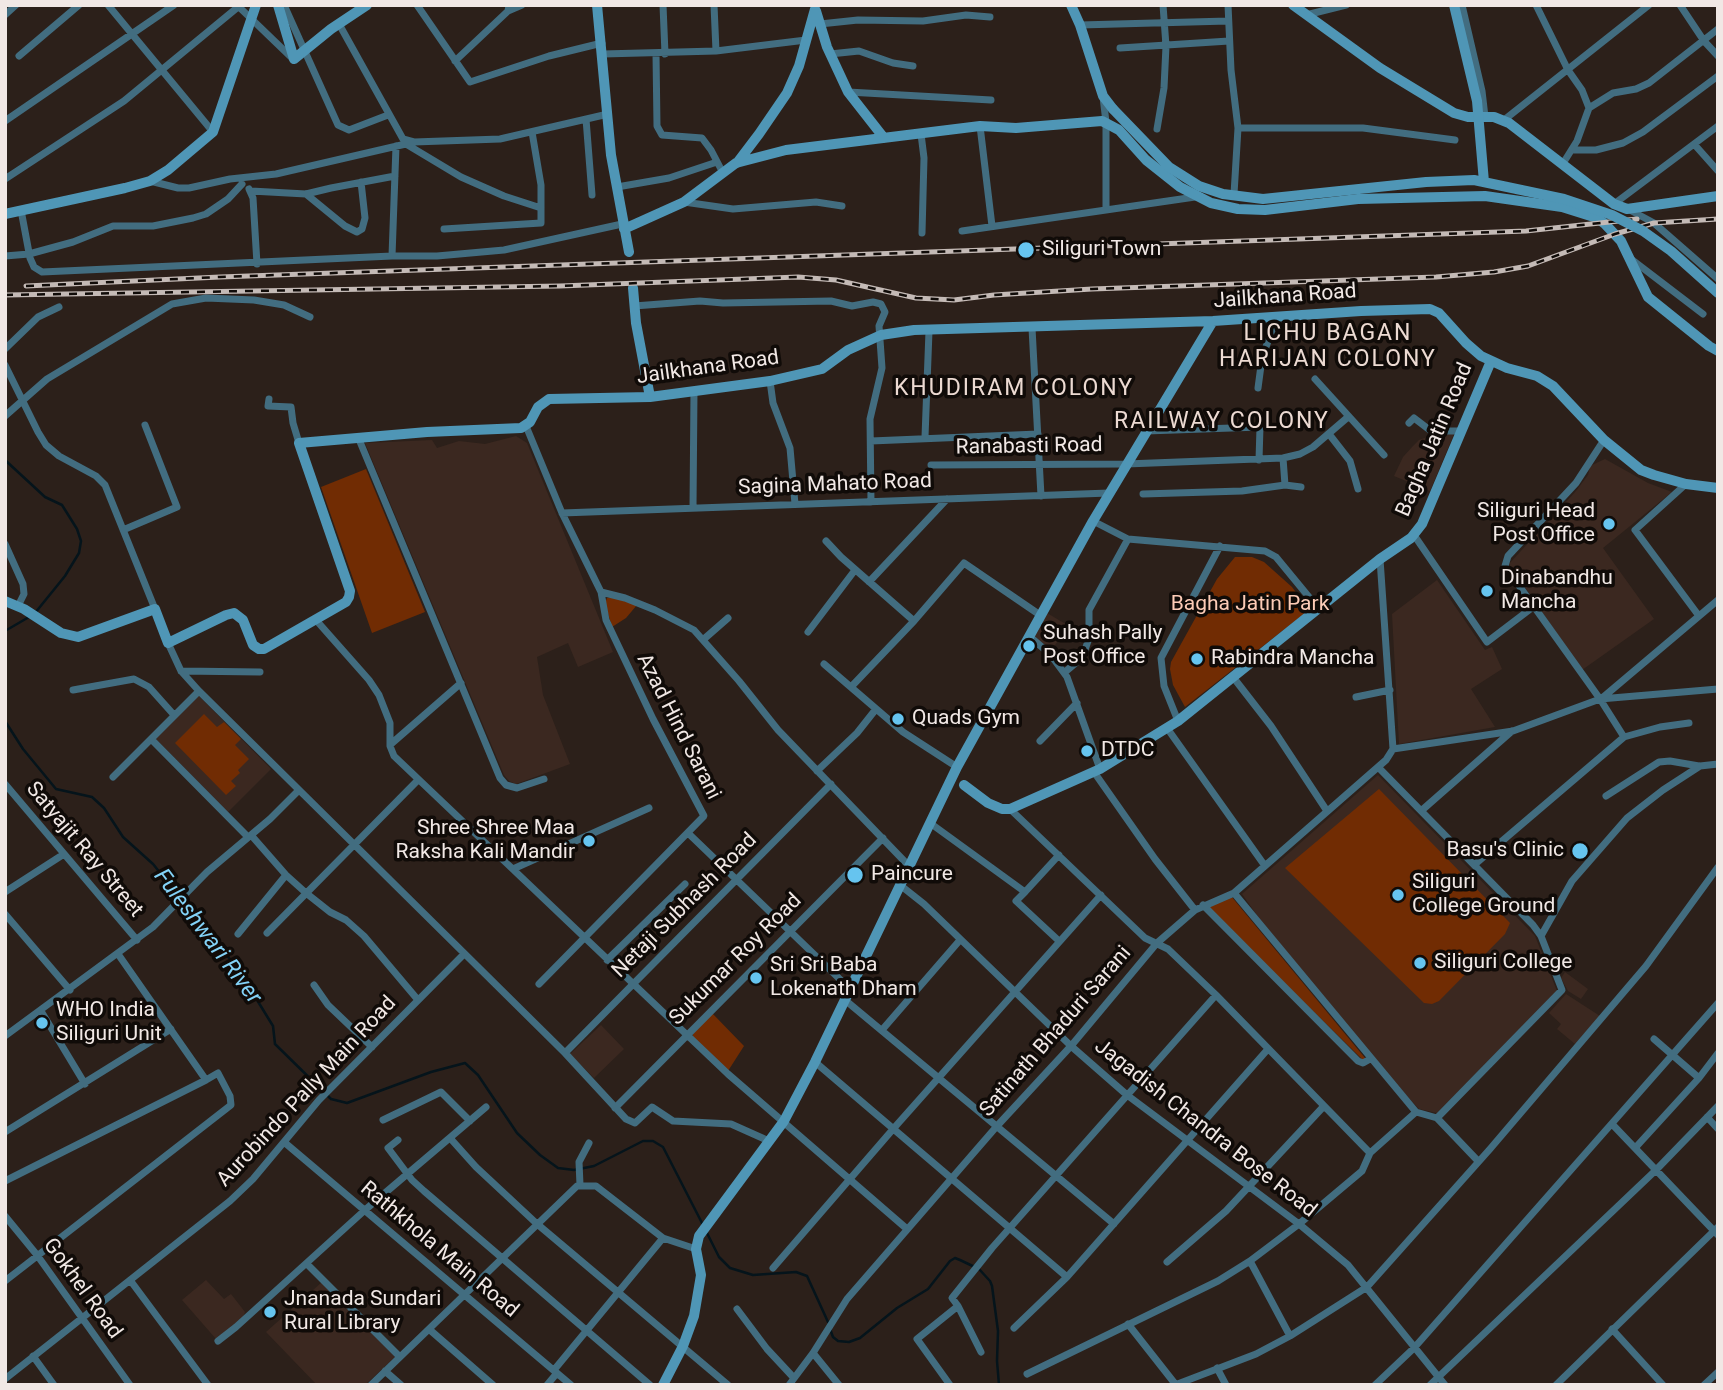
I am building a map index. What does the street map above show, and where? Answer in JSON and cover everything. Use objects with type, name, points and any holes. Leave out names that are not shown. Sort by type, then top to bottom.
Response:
[{"type":"street","points":[[5,15],[16,5]]},
{"type":"street","points":[[19,56],[79,5]]},
{"type":"street","points":[[108,5],[213,132]]},
{"type":"street","points":[[5,121],[174,5]]},
{"type":"street","points":[[5,214],[150,181],[168,170],[213,132],[256,5]]},
{"type":"street","points":[[278,5],[294,59]]},
{"type":"street","points":[[284,5],[338,125],[349,130],[388,115]]},
{"type":"street","points":[[294,59],[367,5]]},
{"type":"street","points":[[418,5],[472,82],[549,57],[602,49],[665,54],[806,40]]},
{"type":"street","points":[[455,61],[508,8],[522,5]]},
{"type":"street","points":[[597,5],[611,155],[629,252]]},
{"type":"street","points":[[663,5],[665,54]]},
{"type":"street","points":[[714,5],[716,51]]},
{"type":"street","points":[[1071,5],[1103,96],[1106,122],[1106,209]]},
{"type":"street","points":[[1157,129],[1164,88],[1166,46],[1163,5]]},
{"type":"street","points":[[1228,5],[1238,128],[1234,194]]},
{"type":"street","points":[[1293,5],[1380,68],[1443,107],[1460,116],[1504,120],[1611,202],[1654,223],[1718,279]]},
{"type":"street","points":[[1306,15],[1346,5]]},
{"type":"street","points":[[1452,5],[1480,117]]},
{"type":"street","points":[[1452,5],[1477,101],[1484,183]]},
{"type":"street","points":[[1462,5],[1482,91],[1480,117]]},
{"type":"street","points":[[1536,5],[1567,70],[1578,84],[1589,108]]},
{"type":"street","points":[[1504,120],[1649,5]]},
{"type":"street","points":[[1680,5],[1704,41],[1718,56]]},
{"type":"street","points":[[5,179],[124,101],[238,6],[294,59]]},
{"type":"street","points":[[815,7],[830,54],[848,92],[884,138]]},
{"type":"street","points":[[21,211],[34,267],[42,272],[437,256],[504,250],[623,227],[684,202],[736,163],[760,134],[787,93],[799,66],[815,7]]},
{"type":"street","points":[[820,24],[858,20],[923,21],[966,15],[990,17]]},
{"type":"street","points":[[1080,25],[1228,21]]},
{"type":"street","points":[[339,24],[403,139],[461,177],[504,196],[541,208]]},
{"type":"street","points":[[1562,165],[1573,150],[1589,108],[1613,93],[1636,89],[1649,83],[1718,29]]},
{"type":"street","points":[[1120,48],[1230,41]]},
{"type":"street","points":[[830,54],[868,52],[893,63],[913,66]]},
{"type":"street","points":[[656,54],[657,126],[662,135],[702,138],[723,173]]},
{"type":"street","points":[[1573,150],[1596,150],[1623,143],[1716,81]]},
{"type":"street","points":[[848,92],[990,100]]},
{"type":"street","points":[[1103,96],[1161,159],[1179,174],[1210,190],[1236,197],[1263,199],[1448,180],[1484,183],[1564,199],[1612,215],[1664,246],[1718,293]]},
{"type":"street","points":[[150,181],[178,188],[276,174],[410,143],[500,139],[608,114]]},
{"type":"street","points":[[586,119],[592,195]]},
{"type":"street","points":[[736,163],[786,150],[980,126],[1016,128],[1095,121],[1106,122],[1119,130],[1161,174],[1195,197],[1211,203],[1251,210],[1358,199],[1485,196],[1562,207],[1603,222],[1621,241],[1648,297],[1718,351]]},
{"type":"street","points":[[980,126],[992,226]]},
{"type":"street","points":[[1603,222],[1611,202],[1718,126]]},
{"type":"street","points":[[1238,128],[1363,128],[1455,140]]},
{"type":"street","points":[[444,229],[541,223],[541,185],[532,132]]},
{"type":"street","points":[[921,134],[924,158],[922,233]]},
{"type":"street","points":[[1694,144],[1718,171]]},
{"type":"street","points":[[392,256],[396,146]]},
{"type":"street","points":[[617,187],[669,178],[718,162]]},
{"type":"street","points":[[230,179],[251,191],[306,194],[395,176]]},
{"type":"street","points":[[306,194],[345,226],[357,232],[362,229],[365,218],[361,182]]},
{"type":"street","points":[[5,256],[30,254],[73,242],[113,226],[153,226],[206,214],[228,199],[242,184]]},
{"type":"street","points":[[251,191],[257,264]]},
{"type":"street","points":[[962,231],[1195,197]]},
{"type":"street","points":[[1628,209],[1717,197]]},
{"type":"street","points":[[684,202],[733,209],[816,202],[842,206]]},
{"type":"street","points":[[1630,258],[1703,314]]},
{"type":"street","points":[[634,288],[634,306],[650,397]]},
{"type":"street","points":[[5,416],[66,366],[179,302],[213,298],[261,300],[284,305],[310,317]]},
{"type":"street","points":[[634,306],[700,301],[831,301],[852,306],[877,302],[884,307],[879,326],[882,369],[870,419],[871,502]]},
{"type":"street","points":[[5,349],[38,317],[60,307]]},
{"type":"street","name":"Jailkhana Road","points":[[526,426],[538,407],[549,399],[650,397],[770,381],[822,369],[848,350],[881,335],[898,331],[1213,321],[1430,309],[1439,313],[1470,347],[1491,360],[1537,376],[1553,386],[1604,440],[1641,470],[1686,484],[1718,488]]},
{"type":"street","points":[[1258,388],[1262,359],[1277,316]]},
{"type":"street","points":[[663,1385],[683,1346],[694,1316],[700,1287],[701,1266],[696,1249],[699,1236],[784,1121],[957,767],[1093,520],[1213,321]]},
{"type":"street","points":[[1032,328],[1041,496]]},
{"type":"street","points":[[925,437],[929,331]]},
{"type":"street","name":"Bagha Jatin Road","points":[[1010,809],[1097,770],[1167,728],[1414,535],[1422,524],[1491,360]]},
{"type":"street","points":[[5,365],[9,382],[22,400],[41,439],[52,451],[102,481],[168,643],[181,671],[199,691],[633,1123],[652,1107],[673,1121],[731,1124],[769,1141]]},
{"type":"street","points":[[1315,379],[1384,455]]},
{"type":"street","points":[[770,381],[774,403],[790,448],[795,504]]},
{"type":"street","points":[[693,508],[694,391]]},
{"type":"street","points":[[168,643],[234,613],[243,620],[253,645],[264,649],[346,602],[350,591],[299,443],[291,407],[268,406],[268,399]]},
{"type":"street","name":"Ranabasti Road","points":[[931,465],[1126,464],[1283,458],[1306,451],[1348,417]]},
{"type":"street","points":[[1409,423],[1414,418],[1431,431],[1461,430]]},
{"type":"street","points":[[123,530],[177,507],[145,425]]},
{"type":"street","points":[[299,443],[358,437],[516,429],[526,426],[562,513],[601,592],[625,597],[678,620],[704,639],[778,730],[909,866]]},
{"type":"street","points":[[1146,431],[1260,426],[1259,460]]},
{"type":"street","points":[[871,441],[1038,434]]},
{"type":"street","points":[[1329,434],[1350,461],[1358,489]]},
{"type":"street","points":[[358,437],[503,782],[517,788],[544,779]]},
{"type":"street","points":[[1604,440],[1576,483],[1505,561],[1506,570],[1600,699],[1624,737]]},
{"type":"street","points":[[1283,458],[1285,485]]},
{"type":"street","points":[[1686,484],[1635,530],[1699,616]]},
{"type":"street","points":[[1143,494],[1242,491],[1285,485],[1301,487]]},
{"type":"street","name":"Sagina Mahato Road","points":[[562,513],[1109,493]]},
{"type":"street","points":[[869,582],[947,499]]},
{"type":"street","points":[[1093,520],[1128,538],[1256,548],[1270,553],[1318,608]]},
{"type":"street","points":[[1414,535],[1487,642],[1533,607]]},
{"type":"street","points":[[1065,672],[1078,661],[1085,650],[1089,638],[1089,610],[1128,538]]},
{"type":"street","points":[[826,541],[914,621]]},
{"type":"street","points":[[5,544],[25,590],[21,607]]},
{"type":"street","points":[[1178,720],[1164,686],[1161,658],[1220,546]]},
{"type":"street","points":[[1380,559],[1393,749],[1513,731],[1600,699],[1718,689]]},
{"type":"street","points":[[850,687],[914,621],[964,562],[1040,615]]},
{"type":"street","points":[[808,632],[855,570]]},
{"type":"street","name":"Azad Hind Sarani","points":[[540,984],[703,817],[606,620],[601,592]]},
{"type":"street","points":[[5,600],[70,637],[78,637],[155,609]]},
{"type":"street","points":[[1600,699],[1718,600]]},
{"type":"street","points":[[704,639],[728,618]]},
{"type":"street","points":[[316,620],[379,695],[390,723],[394,755],[418,780],[740,1086],[907,1229]]},
{"type":"street","points":[[1029,636],[1043,647],[1065,672],[1097,770],[1155,859],[1195,910]]},
{"type":"street","points":[[824,664],[903,732],[957,767],[964,785],[988,803],[1002,809],[1010,809],[1148,940],[1168,949],[1370,1153]]},
{"type":"street","points":[[181,671],[260,672]]},
{"type":"street","points":[[1233,677],[1271,726],[1327,811]]},
{"type":"street","points":[[73,690],[134,679],[149,687],[174,715]]},
{"type":"street","points":[[391,744],[461,683]]},
{"type":"street","points":[[1356,697],[1391,690]]},
{"type":"street","points":[[113,776],[199,691]]},
{"type":"street","points":[[1040,741],[1077,704]]},
{"type":"street","points":[[817,771],[858,733],[876,709]]},
{"type":"street","points":[[1474,865],[1624,737],[1660,727],[1689,723]]},
{"type":"street","points":[[1167,728],[1265,866]]},
{"type":"street","points":[[1421,811],[1513,731]]},
{"type":"street","points":[[151,739],[286,875],[355,928],[418,1000]]},
{"type":"street","name":"Satinath Bhaduri Sarani","points":[[792,1382],[832,1320],[907,1229],[1071,1046],[1157,943],[1195,910],[1234,892],[1378,767],[1393,749]]},
{"type":"street","points":[[1606,796],[1658,761],[1700,766],[1718,764]]},
{"type":"street","points":[[1541,936],[1572,881],[1628,818],[1663,790],[1700,766]]},
{"type":"street","points":[[1378,767],[1541,936],[1562,990],[1437,1118]]},
{"type":"street","points":[[267,933],[418,780]]},
{"type":"street","name":"Satyajit Ray Street","points":[[5,784],[137,940]]},
{"type":"street","name":"Netaji Subhash Road","points":[[565,1054],[831,784]]},
{"type":"street","points":[[945,792],[964,785]]},
{"type":"street","points":[[5,1036],[137,940],[298,791]]},
{"type":"street","points":[[513,869],[649,808]]},
{"type":"street","points":[[930,824],[1025,892]]},
{"type":"street","points":[[688,833],[850,989]]},
{"type":"street","name":"Sukumar Roy Road","points":[[615,1108],[883,838]]},
{"type":"street","points":[[5,892],[64,854]]},
{"type":"street","points":[[1059,855],[1017,901],[1059,941]]},
{"type":"street","points":[[1128,1324],[1175,1385],[1256,1354],[1290,1336],[1367,1287],[1646,966],[1718,867]]},
{"type":"street","points":[[237,934],[286,875]]},
{"type":"street","points":[[607,960],[685,884]]},
{"type":"street","name":"Jagadish Chandra Bose Road","points":[[900,885],[1126,1095],[1299,1224],[1348,1265],[1445,1385]]},
{"type":"street","points":[[1234,892],[1416,1112],[1437,1118],[1478,1161]]},
{"type":"street","points":[[774,1268],[938,1077],[1101,895]]},
{"type":"street","points":[[1203,905],[1358,1062],[1363,1063],[1370,1059]]},
{"type":"street","points":[[5,914],[70,990]]},
{"type":"street","points":[[881,1030],[960,940]]},
{"type":"street","points":[[118,954],[206,1080]]},
{"type":"street","name":"Aurobindo Pally Main Road","points":[[5,1379],[253,1180],[319,1100],[464,954]]},
{"type":"street","points":[[314,985],[328,1005],[372,1047]]},
{"type":"street","points":[[981,1352],[952,1298],[1055,1175],[1216,995]]},
{"type":"street","points":[[845,1000],[1114,1224]]},
{"type":"street","points":[[1375,1385],[1414,1348],[1718,1003]]},
{"type":"street","points":[[41,1011],[85,1084]]},
{"type":"street","points":[[5,1132],[171,1029]]},
{"type":"street","points":[[1654,1039],[1699,1078]]},
{"type":"street","points":[[1014,1328],[1067,1277],[1268,1049]]},
{"type":"street","points":[[1636,1147],[1699,1078],[1718,1053]]},
{"type":"street","points":[[815,1062],[1067,1277]]},
{"type":"street","points":[[5,1181],[218,1073],[231,1099],[227,1109],[5,1281]]},
{"type":"street","points":[[383,1120],[441,1093],[470,1121]]},
{"type":"street","points":[[1167,1262],[1226,1211],[1324,1106]]},
{"type":"street","points":[[1430,1385],[1656,1170],[1718,1106]]},
{"type":"street","points":[[218,1341],[486,1107]]},
{"type":"street","points":[[1027,1374],[1218,1282],[1250,1261],[1362,1171],[1370,1153],[1416,1112]]},
{"type":"street","points":[[1707,1117],[1718,1129]]},
{"type":"street","points":[[1556,1385],[1716,1231],[1612,1124]]},
{"type":"street","points":[[450,1138],[476,1167],[537,1223],[728,1385]]},
{"type":"street","points":[[398,1140],[388,1148],[412,1180],[650,1385]]},
{"type":"street","name":"Rathkhola Main Road","points":[[284,1142],[571,1385]]},
{"type":"street","points":[[580,1182],[579,1166],[589,1143]]},
{"type":"street","points":[[580,1182],[596,1186],[663,1238],[696,1249]]},
{"type":"street","points":[[371,1385],[580,1182]]},
{"type":"street","name":"Gokhel Road","points":[[6,1219],[37,1255],[130,1385]]},
{"type":"street","points":[[547,1385],[555,1371],[663,1238]]},
{"type":"street","points":[[1250,1261],[1290,1336]]},
{"type":"street","points":[[307,1264],[400,1357]]},
{"type":"street","points":[[130,1280],[208,1385]]},
{"type":"street","points":[[950,1385],[917,1339],[958,1306]]},
{"type":"street","points":[[737,1309],[792,1382]]},
{"type":"street","points":[[1612,1329],[1663,1385]]},
{"type":"street","points":[[429,1330],[493,1385]]},
{"type":"street","points":[[813,1353],[839,1385]]},
{"type":"street","points":[[33,1356],[54,1385]]},
{"type":"street","points":[[1217,1368],[1226,1385]]},
{"type":"street","points":[[385,1371],[401,1385]]},
{"type":"street","points":[[1704,1385],[1718,1371]]},
{"type":"shaded area","points":[[1435,434],[1454,434],[1430,491],[1394,476],[1403,457],[1413,446],[1419,440]]},
{"type":"shaded area","points":[[516,436],[527,443],[613,652],[578,667],[568,643],[537,657],[543,695],[570,764],[516,784],[504,775],[365,443],[432,440],[437,448],[459,441],[485,444]]},
{"type":"shaded area","points":[[1605,459],[1648,483],[1672,492],[1603,548],[1654,619],[1582,670],[1509,564],[1576,491],[1588,475],[1590,466]]},
{"type":"shaded area","points":[[1437,580],[1485,650],[1492,647],[1502,669],[1471,689],[1495,727],[1399,744],[1392,614]]},
{"type":"shaded area","points":[[1047,613],[1069,626],[1050,652],[1033,635]]},
{"type":"shaded area","points":[[198,695],[271,769],[228,812],[154,737]]},
{"type":"shaded area","name":"Siliguri College","points":[[1378,775],[1535,936],[1557,991],[1437,1113],[1419,1109],[1367,1053],[1268,931],[1242,894]]},
{"type":"shaded area","points":[[1565,972],[1588,989],[1581,999],[1568,991],[1561,978]]},
{"type":"shaded area","points":[[1566,994],[1600,1016],[1575,1044],[1557,1029],[1561,1024],[1549,1013]]},
{"type":"shaded area","points":[[601,1025],[624,1049],[594,1078],[570,1054]]},
{"type":"shaded area","points":[[206,1280],[224,1299],[231,1294],[245,1312],[242,1320],[216,1339],[182,1300]]},
{"type":"shaded area","points":[[322,1282],[395,1357],[365,1385],[317,1385],[266,1332]]},
{"type":"green space","points":[[366,469],[425,612],[372,633],[321,487]]},
{"type":"green space","name":"Bagha Jatin Park","points":[[1235,557],[1252,557],[1264,562],[1292,587],[1309,610],[1185,707],[1173,685],[1171,662],[1217,579]]},
{"type":"green space","points":[[612,597],[637,605],[626,618],[612,627],[605,603],[607,598]]},
{"type":"green space","points":[[204,714],[217,727],[224,722],[241,739],[235,745],[249,759],[231,781],[236,786],[226,795],[175,743]]},
{"type":"green space","name":"Siliguri College Ground","points":[[1379,789],[1510,923],[1505,934],[1439,1001],[1432,1004],[1424,1003],[1285,868]]},
{"type":"green space","points":[[1231,896],[1365,1058],[1363,1060],[1206,906]]},
{"type":"green space","points":[[712,1013],[744,1046],[728,1071],[693,1038],[693,1032]]},
{"type":"waterway","name":"Fuleshwari River","points":[[5,460],[45,497],[62,505],[81,541],[79,553],[65,576],[35,613]]},
{"type":"waterway","name":"Fuleshwari River","points":[[5,631],[29,617]]},
{"type":"waterway","name":"Fuleshwari River","points":[[5,721],[23,749],[56,789],[92,797],[104,808],[123,837],[153,864],[238,969],[273,1026],[275,1044],[331,1099],[347,1103],[431,1072],[465,1063],[478,1075],[517,1133],[558,1168],[574,1170],[594,1166],[643,1141],[653,1141],[663,1147],[703,1225]]},
{"type":"waterway","name":"Fuleshwari River","points":[[706,1231],[719,1257],[730,1268],[753,1275],[796,1272],[807,1276],[828,1322]]},
{"type":"waterway","name":"Fuleshwari River","points":[[830,1329],[838,1341],[849,1342],[860,1338],[897,1308],[928,1289],[955,1258],[979,1269],[992,1286],[998,1331],[999,1385]]},
{"type":"railway","points":[[26,286],[1526,231],[1637,219]]},
{"type":"railway","points":[[5,295],[560,286],[798,277],[836,280],[916,298],[954,300],[1092,289],[1436,277],[1494,272],[1528,266],[1615,234],[1654,223],[1718,219]]},
{"type":"place","name":"Siliguri Town","points":[[1026,250]]},
{"type":"place","name":"Siliguri Head Post Office","points":[[1609,524]]},
{"type":"place","name":"Dinabandhu Mancha","points":[[1487,591]]},
{"type":"place","name":"Suhash Pally Post Office","points":[[1029,646]]},
{"type":"place","name":"Rabindra Mancha","points":[[1197,659]]},
{"type":"place","name":"Quads Gym","points":[[898,719]]},
{"type":"place","name":"DTDC","points":[[1087,751]]},
{"type":"place","name":"Shree Shree Maa Raksha Kali Mandir","points":[[589,841]]},
{"type":"place","name":"Basu's Clinic","points":[[1580,851]]},
{"type":"place","name":"Paincure","points":[[855,875]]},
{"type":"place","name":"Siliguri College Ground","points":[[1398,895]]},
{"type":"place","name":"Siliguri College","points":[[1420,963]]},
{"type":"place","name":"Sri Sri Baba Lokenath Dham","points":[[756,978]]},
{"type":"place","name":"WHO India Siliguri Unit","points":[[42,1023]]},
{"type":"place","name":"Jnanada Sundari Rural Library","points":[[270,1312]]},
{"type":"district","name":"LICHU BAGAN HARIJAN COLONY","points":[[1328,347]]},
{"type":"district","name":"KHUDIRAM COLONY","points":[[1014,389]]},
{"type":"district","name":"RAILWAY COLONY","points":[[1222,422]]}]
